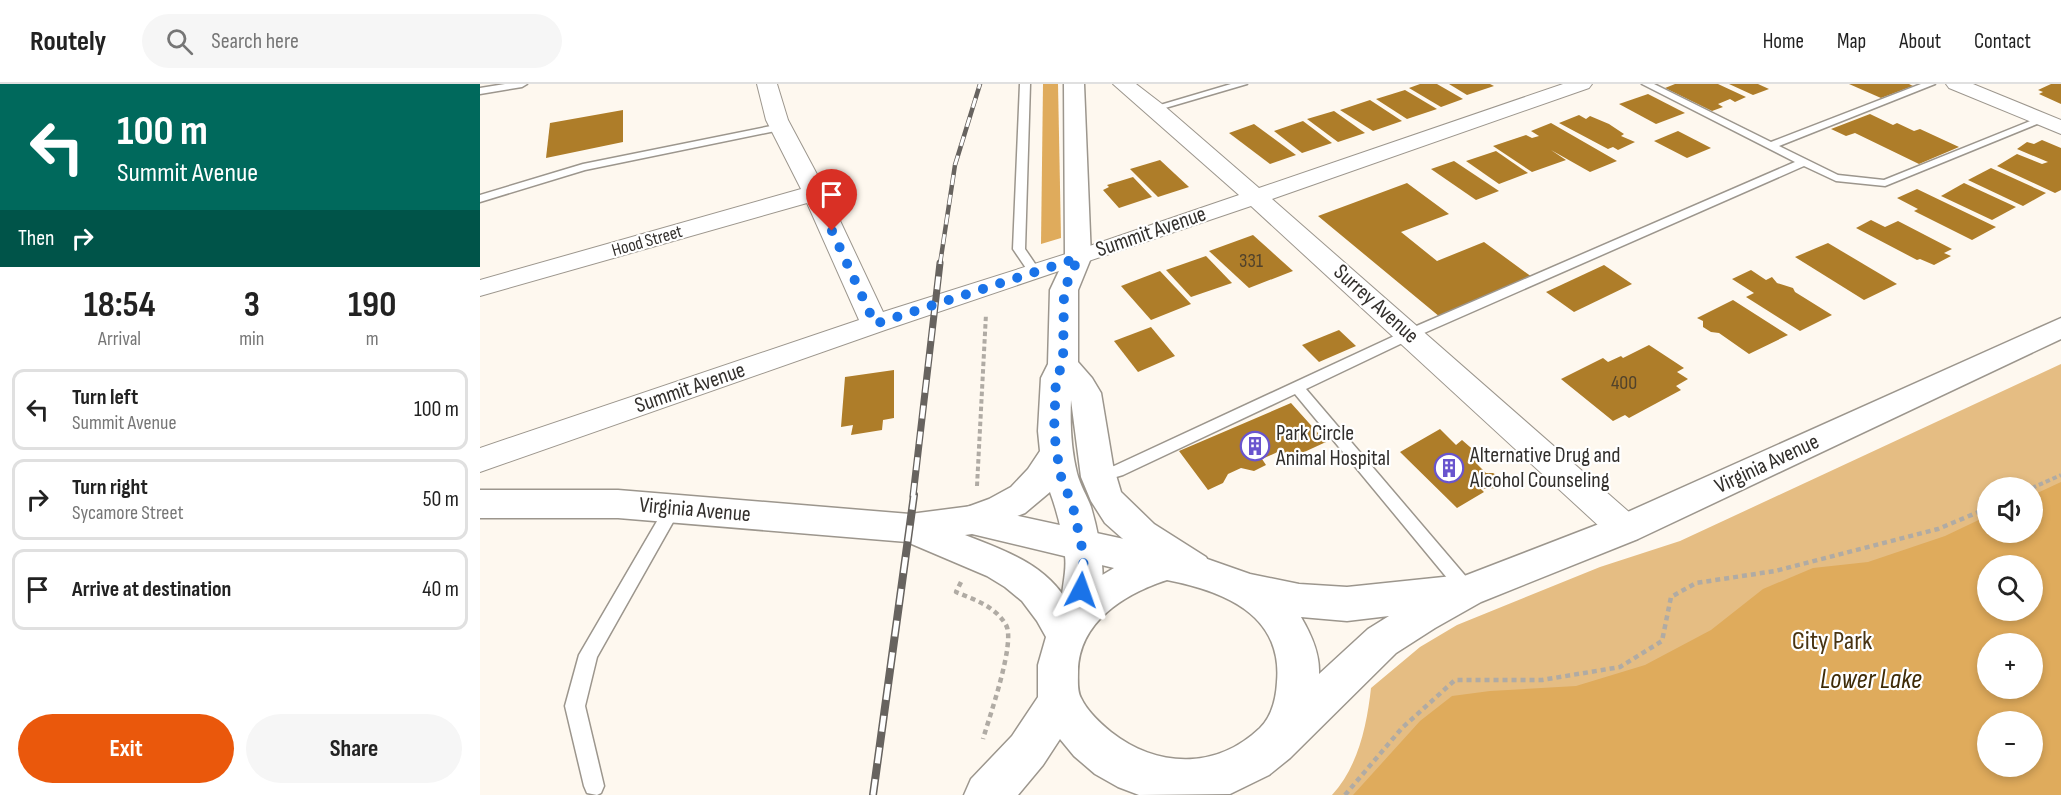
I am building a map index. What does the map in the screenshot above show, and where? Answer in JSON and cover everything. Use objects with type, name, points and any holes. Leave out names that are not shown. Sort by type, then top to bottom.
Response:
[{"type":"main road","points":[[987,795],[1023,759],[1046,726],[1059,700],[1059,656],[1073,624],[1084,557],[1073,507],[1060,474],[1054,432],[1056,378],[1063,364],[1064,290],[1078,258],[1074,84]]},
{"type":"main road","name":"Virginia Avenue","points":[[1279,738],[1382,641],[1421,616],[1468,591],[1625,529],[2061,327]]},
{"type":"main road","points":[[1063,364],[1085,391],[1103,490],[1130,525],[1180,567]]},
{"type":"main road","points":[[974,504],[1002,509],[1023,498],[1043,478],[1057,451]]},
{"type":"main road","name":"Virginia Avenue","points":[[480,504],[618,504],[910,528],[940,543],[957,546],[997,562],[1027,580],[1049,604],[1073,624]]},
{"type":"main road","name":"Virginia Avenue","points":[[910,528],[974,504],[1081,543],[1180,567]]},
{"type":"main road","points":[[1059,700],[1075,726],[1102,755],[1152,790],[1196,786],[1222,780],[1246,769],[1262,757],[1279,738],[1293,711],[1299,681],[1296,653],[1286,627],[1269,605],[1247,588],[1220,576],[1180,567],[1144,571],[1118,583],[1073,624]]},
{"type":"main road","name":"Virginia Avenue","points":[[1247,588],[1299,600],[1347,604],[1468,591]]},
{"type":"street","points":[[767,84],[781,128],[815,193],[875,324]]},
{"type":"street","name":"Surrey Avenue","points":[[1123,84],[1155,108],[1410,334],[1625,529]]},
{"type":"street","name":"Summit Avenue","points":[[480,460],[875,324],[1078,258],[1582,84]]},
{"type":"street","points":[[1956,84],[2052,124]]},
{"type":"street","name":"Hood Street","points":[[480,288],[815,193]]},
{"type":"lane","points":[[480,91],[522,84]]},
{"type":"lane","points":[[1025,84],[1019,249],[1034,271]]},
{"type":"lane","points":[[1155,108],[1242,84]]},
{"type":"lane","points":[[1647,84],[1836,178],[1885,183],[2052,124]]},
{"type":"lane","points":[[1769,146],[1930,84]]},
{"type":"lane","points":[[480,199],[583,167],[781,128]]},
{"type":"lane","points":[[1099,476],[1118,471],[1410,334],[1802,163]]},
{"type":"lane","points":[[1297,387],[1468,591]]},
{"type":"lane","points":[[594,786],[575,706],[588,655],[673,508]]},
{"type":"path","points":[[974,504],[987,302]]},
{"type":"path","points":[[2043,483],[2061,475]]},
{"type":"path","points":[[1345,795],[1402,728],[1455,680],[1542,680],[1620,667],[1662,641],[1671,597],[1696,583],[1775,571],[1927,532],[1977,512]]},
{"type":"path","points":[[966,573],[956,592],[989,606],[1007,626],[1010,645],[983,737],[985,745]]},
{"type":"green space","name":"Lower Lake","points":[[2061,364],[2061,795],[1332,795],[1355,759],[1364,731],[1371,688],[1420,647],[1457,625],[1600,567],[1680,541]]},
{"type":"water","points":[[1043,84],[1058,84],[1061,238],[1041,244]]},
{"type":"water","name":"Lower Lake","points":[[2061,482],[2061,795],[1353,795],[1420,721],[1452,696],[1490,691],[1576,686],[1645,665],[1711,630],[1763,589],[1813,568],[1868,562],[1945,536],[1977,521],[1977,543],[2043,543],[2043,490]]},
{"type":"building","points":[[1420,84],[1437,84],[1463,99],[1441,107],[1409,88]]},
{"type":"building","points":[[1449,84],[1490,84],[1494,86],[1467,95]]},
{"type":"building","points":[[1675,84],[1718,84],[1746,97],[1735,102],[1730,99],[1718,104],[1723,107],[1712,111],[1665,88]]},
{"type":"building","points":[[1729,84],[1758,84],[1769,89],[1753,95]]},
{"type":"building","points":[[1849,84],[1909,84],[1913,86],[1881,98]]},
{"type":"building","points":[[2051,84],[2061,84],[2061,104],[2039,94],[2043,92],[2038,90]]},
{"type":"building","points":[[1405,90],[1437,109],[1407,119],[1376,99]]},
{"type":"building","points":[[1648,94],[1685,113],[1656,124],[1619,104]]},
{"type":"building","points":[[1370,100],[1402,121],[1373,131],[1340,110]]},
{"type":"building","points":[[623,110],[623,142],[546,158],[550,123]]},
{"type":"building","points":[[1334,111],[1365,133],[1338,142],[1307,119]]},
{"type":"building","points":[[1870,114],[1893,125],[1897,123],[1914,131],[1920,129],[1959,147],[1919,164],[1855,133],[1846,136],[1831,129]]},
{"type":"building","points":[[1579,115],[1586,119],[1590,116],[1609,124],[1624,134],[1621,136],[1635,142],[1618,150],[1613,147],[1608,149],[1559,123]]},
{"type":"building","points":[[1303,121],[1332,143],[1302,153],[1274,131]]},
{"type":"building","points":[[1551,123],[1617,161],[1590,172],[1551,150],[1566,160],[1532,172],[1493,146],[1526,135],[1532,138],[1539,136],[1531,131]]},
{"type":"building","points":[[1254,124],[1296,155],[1270,164],[1229,133]]},
{"type":"building","points":[[1678,131],[1711,148],[1687,158],[1654,141]]},
{"type":"building","points":[[2042,140],[2061,148],[2061,190],[2055,193],[1997,166],[2017,154],[2042,164],[2048,162],[2017,149],[2027,142],[2034,144]]},
{"type":"building","points":[[1496,151],[1528,173],[1499,184],[1466,161]]},
{"type":"building","points":[[1160,160],[1189,187],[1158,197],[1130,169]]},
{"type":"building","points":[[1454,161],[1499,191],[1476,200],[1431,169]]},
{"type":"building","points":[[1991,168],[2046,193],[2023,206],[1968,180]]},
{"type":"building","points":[[1133,177],[1152,197],[1119,208],[1103,190],[1109,187],[1107,185]]},
{"type":"building","points":[[1407,183],[1449,214],[1401,232],[1437,261],[1484,242],[1532,277],[1440,317],[1318,216]]},
{"type":"building","points":[[1964,183],[2016,207],[1992,220],[1941,196]]},
{"type":"building","points":[[1917,189],[1996,227],[1972,240],[1914,211],[1918,209],[1897,198]]},
{"type":"building","points":[[1871,220],[1885,227],[1898,221],[1952,249],[1944,253],[1951,256],[1934,265],[1920,259],[1917,260],[1856,228]]},
{"type":"building","points":[[1253,235],[1293,271],[1249,288],[1209,251]]},
{"type":"building","points":[[1828,243],[1897,284],[1864,300],[1795,257]]},
{"type":"building","points":[[1206,256],[1232,283],[1191,297],[1166,270]]},
{"type":"building","points":[[1604,265],[1632,284],[1574,312],[1546,292]]},
{"type":"building","points":[[1751,270],[1766,280],[1772,277],[1777,283],[1793,288],[1795,292],[1832,315],[1800,331],[1746,297],[1754,293],[1732,279]]},
{"type":"building","points":[[1160,271],[1191,304],[1151,320],[1121,286]]},
{"type":"building","points":[[1733,300],[1788,335],[1749,354],[1719,333],[1711,332],[1703,327],[1703,321],[1697,318]]},
{"type":"building","points":[[1151,327],[1175,356],[1138,372],[1114,341]]},
{"type":"building","points":[[1339,330],[1356,346],[1319,362],[1302,345]]},
{"type":"building","points":[[1649,345],[1684,368],[1677,372],[1688,379],[1676,386],[1681,390],[1629,418],[1625,415],[1613,421],[1561,379],[1603,358],[1608,362],[1621,356],[1623,358]]},
{"type":"building","points":[[894,370],[894,418],[883,420],[882,430],[851,435],[853,425],[841,427],[845,377]]},
{"type":"building","name":"Park Circle Animal Hospital","points":[[1291,403],[1326,442],[1289,459],[1282,450],[1262,459],[1266,465],[1254,471],[1241,468],[1228,474],[1223,483],[1208,490],[1179,451]]},
{"type":"building","name":"Alternative Drug and Alcohol Counseling","points":[[1440,429],[1456,445],[1462,440],[1485,460],[1477,464],[1486,473],[1498,476],[1501,480],[1500,484],[1496,488],[1481,489],[1484,492],[1457,508],[1400,452]]},
{"type":"railway","points":[[940,264],[955,165],[980,84]]},
{"type":"railway","points":[[913,496],[940,263]]},
{"type":"railway","points":[[873,795],[914,495]]},
{"type":"place","name":"Park Circle Animal Hospital","points":[[1255,446]]},
{"type":"place","name":"Alternative Drug and Alcohol Counseling","points":[[1449,468]]},
{"type":"route","points":[[832,231],[875,324],[1078,258],[1064,290],[1063,364],[1056,378],[1054,432],[1060,474],[1073,507],[1084,557],[1081,590]]},
{"type":"park label","name":"City Park","points":[[1832,641]]}]
